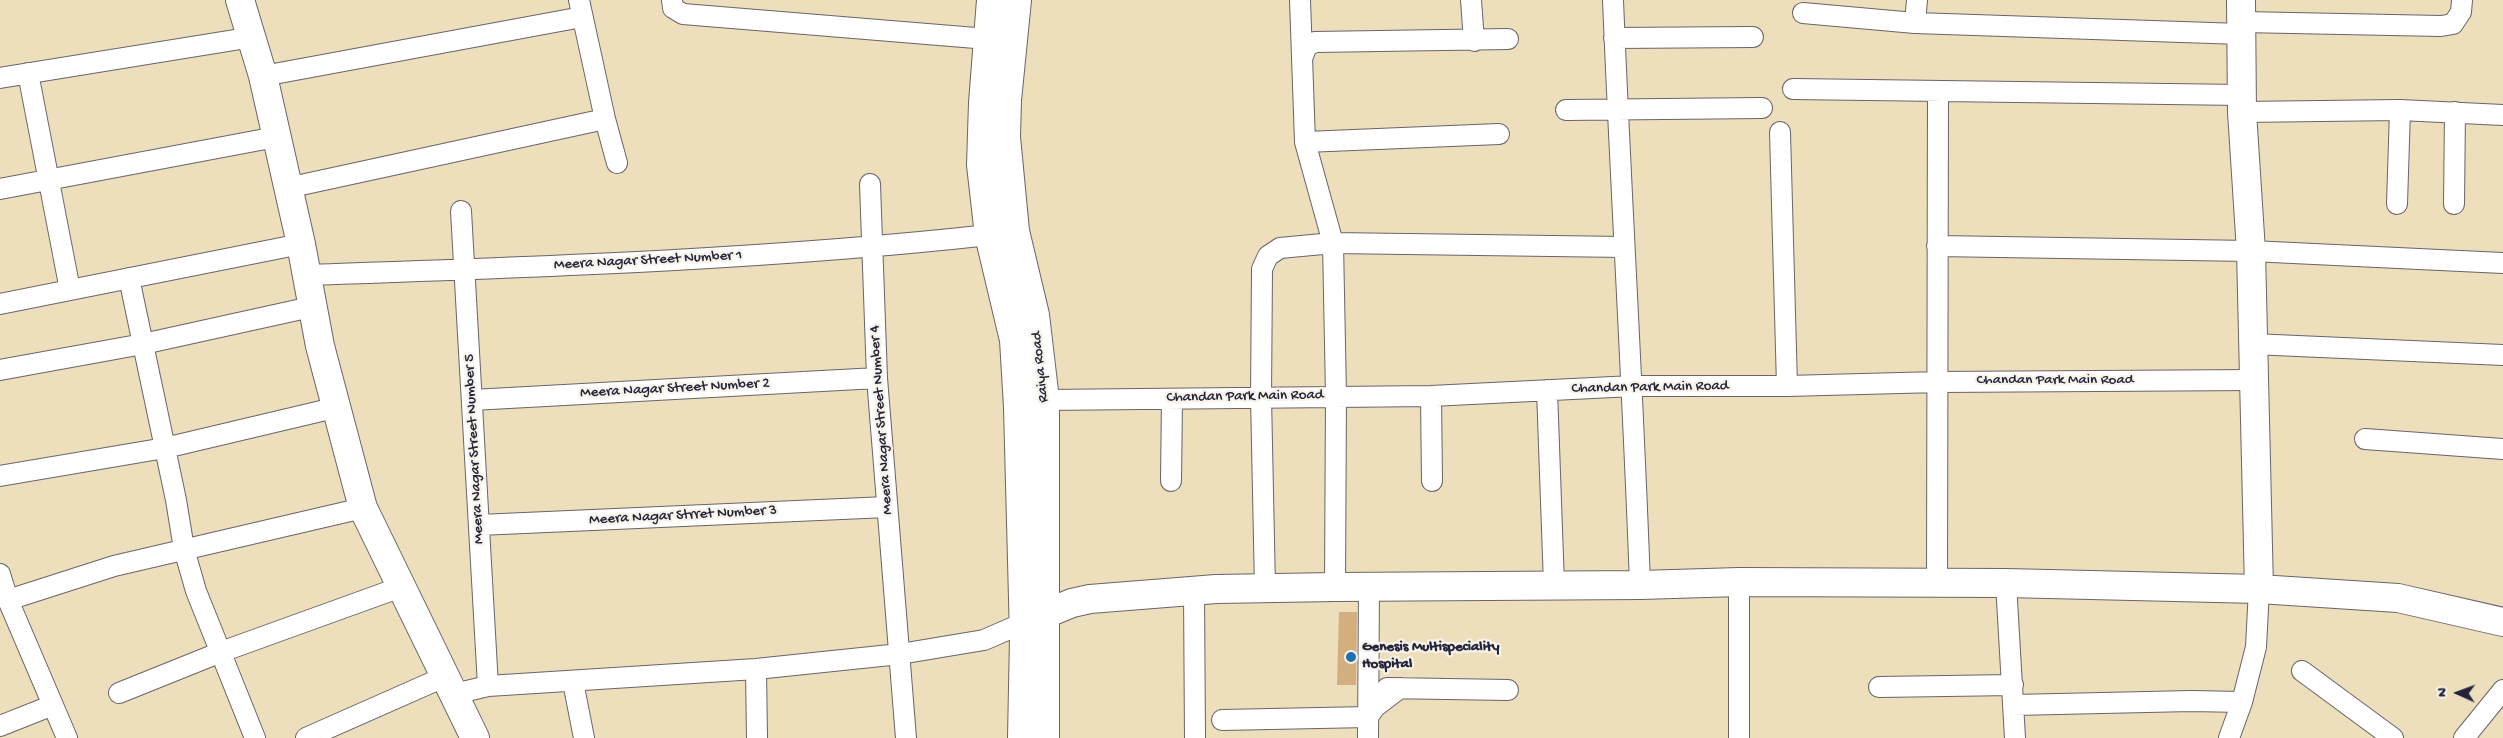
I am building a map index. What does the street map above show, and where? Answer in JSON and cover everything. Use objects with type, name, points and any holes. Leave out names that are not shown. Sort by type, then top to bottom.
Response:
[{"type":"street","points":[[240,0],[253,37],[263,76],[301,244],[311,308],[334,408],[363,508],[475,738]]},
{"type":"street","points":[[672,0],[673,8],[683,14],[988,39]]},
{"type":"street","name":"Raiya Road","points":[[992,0],[983,103],[981,165],[1002,233],[1035,315],[1046,400],[1034,618],[1022,738]]},
{"type":"street","name":"Raiya Road","points":[[1017,0],[1007,100],[1002,233],[1014,340],[1034,618],[1045,738]]},
{"type":"street","points":[[1300,0],[1305,142],[1333,243],[1336,395],[1335,552],[1354,587],[1368,687],[1368,738]]},
{"type":"street","points":[[1471,0],[1474,41]]},
{"type":"street","points":[[1613,0],[1624,247],[1633,386],[1640,585]]},
{"type":"street","points":[[1915,23],[1917,0]]},
{"type":"street","points":[[1803,13],[1915,23],[2242,18],[2441,26],[2453,24],[2461,12],[2462,0]]},
{"type":"street","points":[[263,76],[581,9],[605,119],[617,164]]},
{"type":"street","points":[[2229,738],[2242,702],[2256,647],[2259,589],[2251,251],[2242,103],[2242,18]]},
{"type":"street","points":[[0,78],[253,37]]},
{"type":"street","points":[[1614,38],[1753,37]]},
{"type":"street","points":[[1303,56],[1307,46],[1315,42],[1508,39]]},
{"type":"street","points":[[28,73],[70,290]]},
{"type":"street","points":[[1793,89],[1938,92],[2242,103],[2503,115]]},
{"type":"street","points":[[1937,583],[1938,92]]},
{"type":"street","points":[[1566,110],[1762,108]]},
{"type":"street","points":[[2397,204],[2400,110]]},
{"type":"street","points":[[2454,204],[2455,112]]},
{"type":"street","points":[[287,188],[605,119]]},
{"type":"street","points":[[1780,132],[1787,386]]},
{"type":"street","points":[[1305,142],[1499,134]]},
{"type":"street","points":[[0,188],[276,136]]},
{"type":"street","name":"Meera Nagar Street Number 4","points":[[870,184],[877,378],[906,738]]},
{"type":"street","name":"Meera Nagar Street Number 5","points":[[461,211],[488,686]]},
{"type":"street","name":"Meera Nagar Street Number 1","points":[[306,275],[617,264],[873,248],[1002,233]]},
{"type":"street","points":[[1265,588],[1261,397],[1262,269],[1268,256],[1280,248],[1333,243],[1624,247]]},
{"type":"street","points":[[0,304],[301,244]]},
{"type":"street","points":[[1937,246],[2251,251],[2503,263]]},
{"type":"street","points":[[129,278],[176,500],[184,549],[196,591],[256,738]]},
{"type":"street","points":[[0,370],[143,344],[311,308]]},
{"type":"street","points":[[2252,344],[2503,354]]},
{"type":"street","name":"Meera Nagar Street Number 2","points":[[472,400],[877,378]]},
{"type":"street","name":"Chandan Park Main Road","points":[[1046,400],[1336,395],[1431,396],[1633,386],[2254,380]]},
{"type":"street","points":[[1547,390],[1554,585]]},
{"type":"street","points":[[1431,396],[1432,481]]},
{"type":"street","points":[[1171,481],[1172,399]]},
{"type":"street","points":[[0,476],[165,448],[334,408]]},
{"type":"street","points":[[2366,440],[2503,449]]},
{"type":"street","name":"Meera Nagar Strret Number 3","points":[[479,525],[887,507]]},
{"type":"street","points":[[8,600],[114,566],[363,508]]},
{"type":"street","points":[[0,574],[8,600],[67,738]]},
{"type":"street","points":[[306,738],[449,686],[573,682],[756,669],[900,654],[984,640],[1034,618],[1090,599],[1194,591],[1265,588],[1640,585],[1739,582],[2006,583],[2259,589],[2398,598],[2503,622]]},
{"type":"street","points":[[1739,582],[1739,738]]},
{"type":"street","points":[[2006,583],[2015,738]]},
{"type":"street","points":[[119,693],[221,652],[401,588]]},
{"type":"street","points":[[1194,591],[1195,738]]},
{"type":"street","points":[[756,669],[757,738]]},
{"type":"street","points":[[2302,671],[2393,738]]},
{"type":"street","points":[[573,682],[584,738]]},
{"type":"street","points":[[1879,687],[2013,685]]},
{"type":"street","points":[[1368,687],[1508,690]]},
{"type":"street","points":[[1368,717],[1375,707],[1400,688]]},
{"type":"street","points":[[2464,738],[2503,690]]},
{"type":"street","points":[[2014,706],[2191,701],[2242,702]]},
{"type":"street","points":[[0,726],[53,705]]},
{"type":"street","points":[[1222,720],[1368,717]]},
{"type":"building","points":[[1339,612],[1357,612],[1356,685],[1337,685]]},
{"type":"place","name":"Genesis Multispeciality Hospital","points":[[1351,657]]}]
